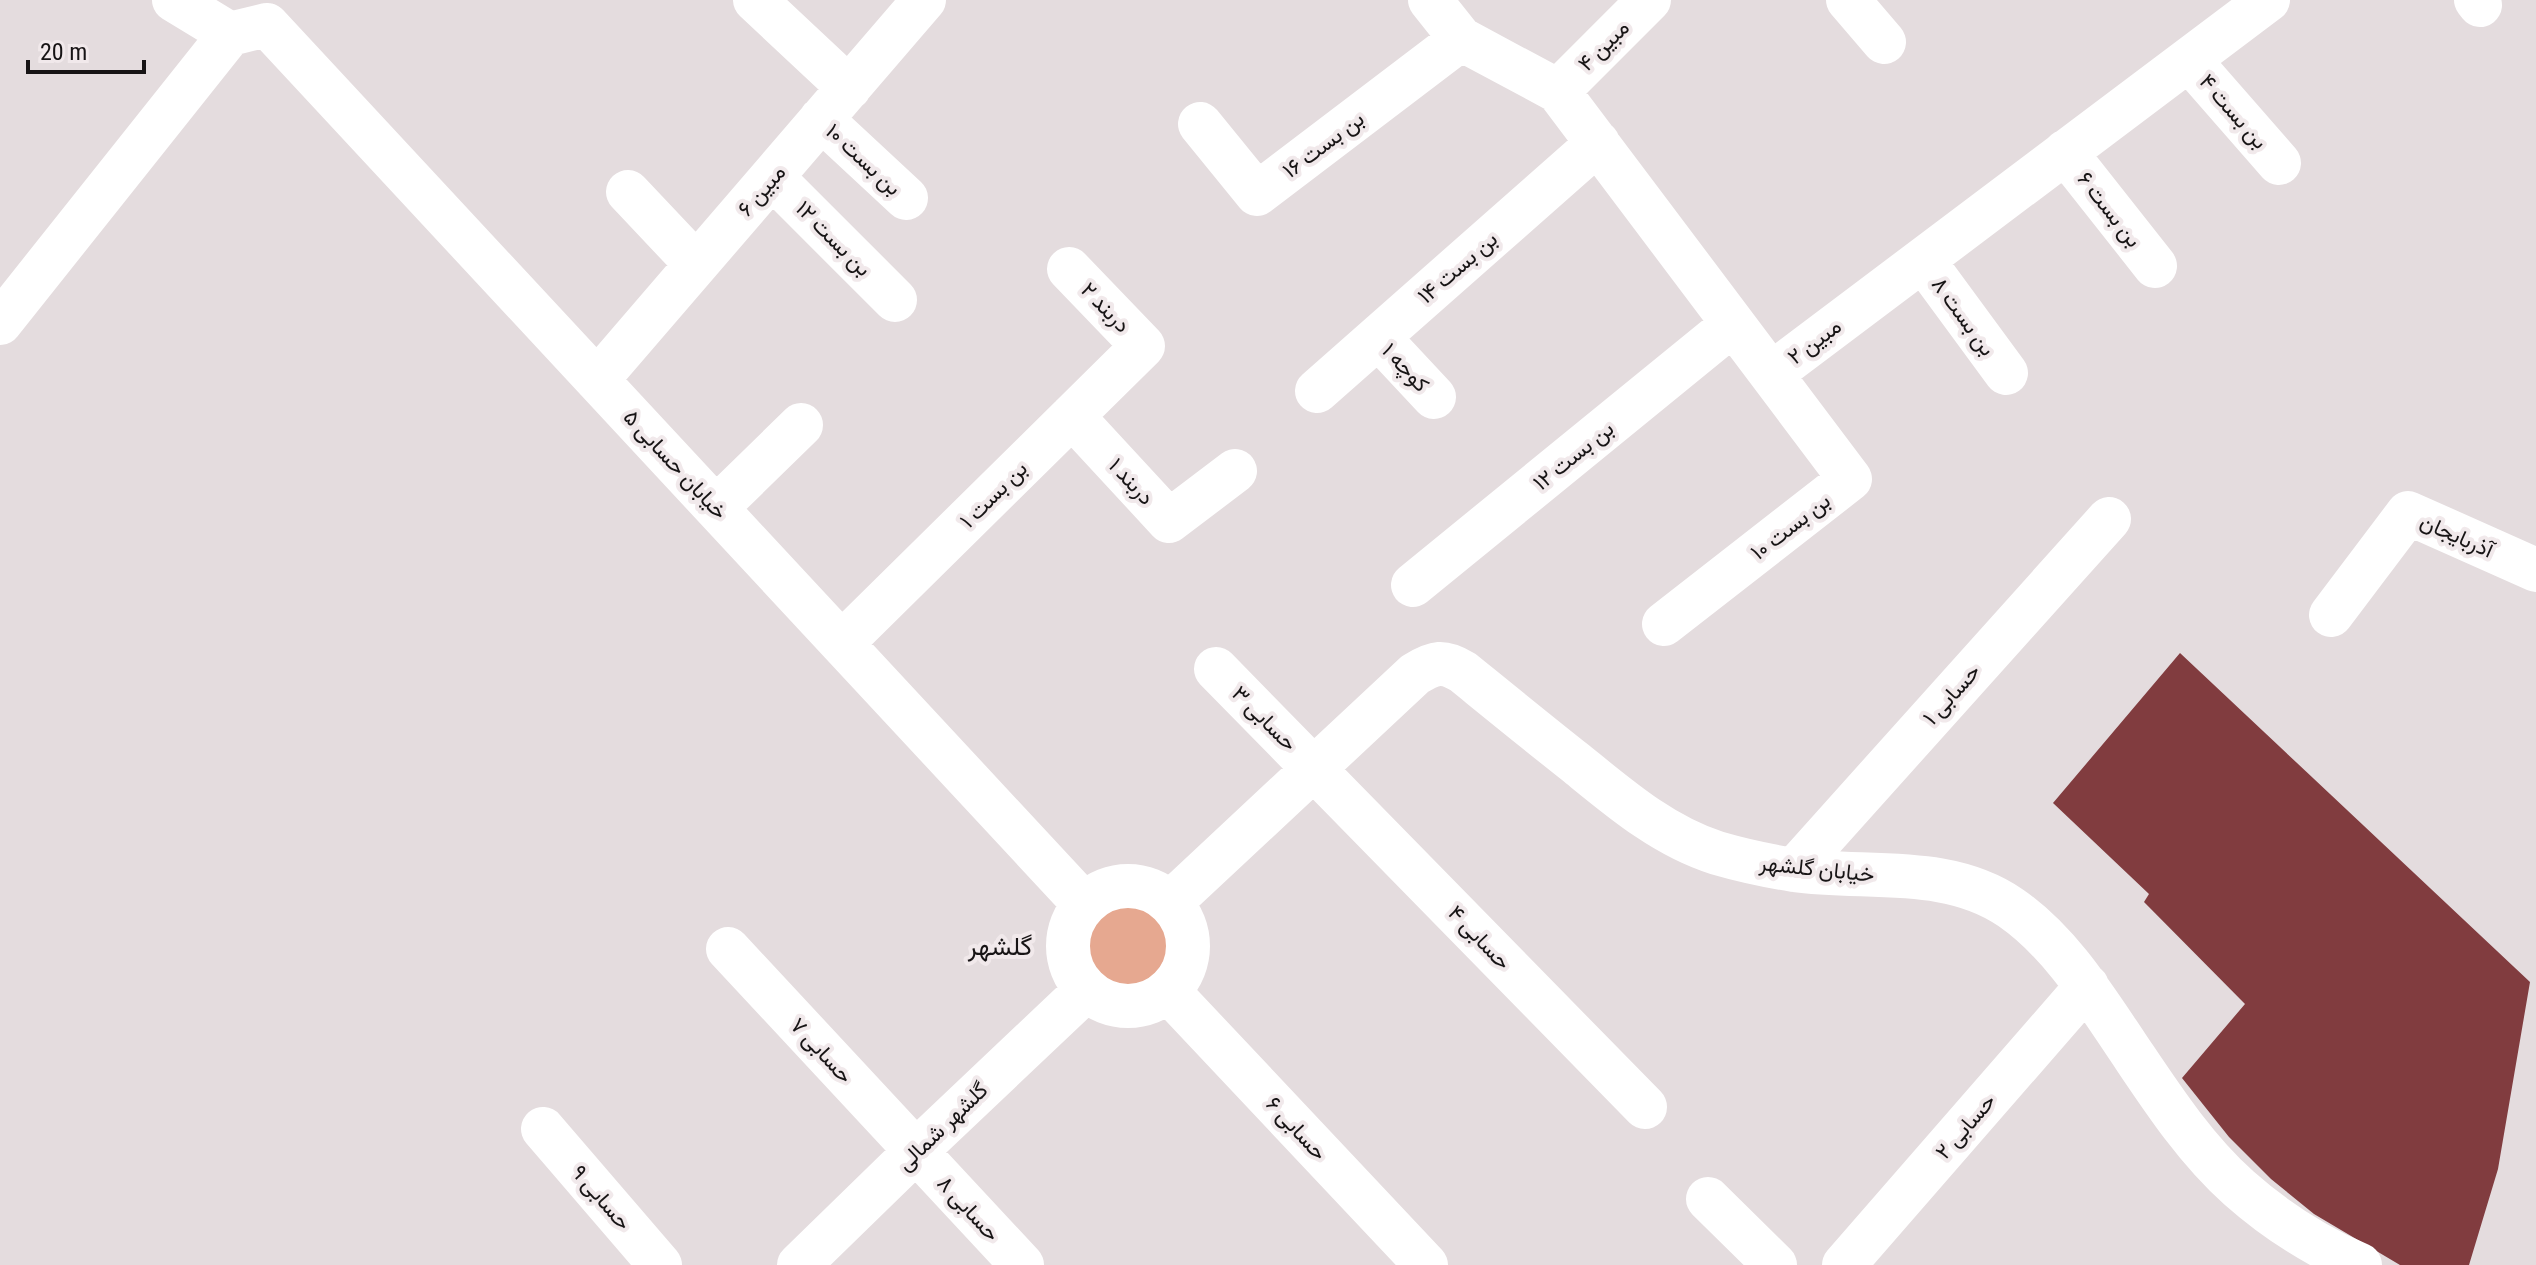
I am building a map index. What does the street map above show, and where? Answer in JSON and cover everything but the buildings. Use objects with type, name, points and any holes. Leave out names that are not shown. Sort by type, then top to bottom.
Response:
[{"type":"street","name":"خیابان حسابی ۵","points":[[174,0],[259,20],[1084,904]]},
{"type":"street","name":"بن بست ۱۰","points":[[755,0],[906,198]]},
{"type":"street","name":"مبین ۶","points":[[597,380],[924,0]]},
{"type":"street","name":"مبین ۲","points":[[1430,0],[1461,39],[1558,91],[1771,374],[2268,0]]},
{"type":"street","name":"مبین ۴","points":[[1558,91],[1649,0]]},
{"type":"street","points":[[1848,0],[1884,42]]},
{"type":"street","points":[[0,323],[259,20]]},
{"type":"street","name":"بن بست ۱۶","points":[[1200,124],[1257,194],[1461,39]]},
{"type":"street","name":"بن بست ۴","points":[[2189,60],[2279,163]]},
{"type":"street","name":"بن بست ۱۴","points":[[1317,391],[1598,143]]},
{"type":"street","name":"بن بست ۶","points":[[2065,152],[2155,266]]},
{"type":"street","name":"بن بست ۱۲","points":[[772,177],[895,300]]},
{"type":"street","points":[[628,192],[696,264]]},
{"type":"street","name":"بن بست ۸","points":[[1923,260],[2006,373]]},
{"type":"street","name":"دربند ۲","points":[[1069,269],[1143,346]]},
{"type":"street","name":"بن بست ۱۲","points":[[1413,585],[1733,324]]},
{"type":"street","name":"کوچه ۱","points":[[1378,337],[1434,397]]},
{"type":"street","name":"بن بست ۱","points":[[842,643],[1143,346]]},
{"type":"street","name":"بن بست ۱۰","points":[[1664,624],[1850,479],[1771,374]]},
{"type":"street","name":"دربند ۱","points":[[1072,416],[1169,521],[1235,471]]},
{"type":"street","points":[[716,508],[801,425]]},
{"type":"street","name":"آذربایجان","points":[[2331,615],[2408,513],[2536,570]]},
{"type":"street","name":"حسابی ۱","points":[[1794,870],[2109,519]]},
{"type":"street","name":"خیابان گلشهر","points":[[1170,903],[1415,674],[1430,665],[1448,663],[1639,814],[1678,836],[1717,853],[1794,870],[1908,877],[1962,885],[2012,909],[2050,943],[2087,986],[2158,1092],[2237,1187],[2283,1223],[2360,1265]]},
{"type":"street","name":"حسابی ۳","points":[[1216,669],[1315,768]]},
{"type":"street","name":"حسابی ۴","points":[[1315,768],[1645,1107]]},
{"type":"street","points":[[1136,885],[1155,891],[1170,903],[1182,919],[1187,937],[1187,957],[1180,976],[1168,991],[1153,1001],[1136,1006],[1101,1000],[1086,990],[1075,975],[1068,957],[1070,928],[1084,904],[1100,892],[1117,886],[1136,885]]},
{"type":"street","name":"حسابی ۷","points":[[728,949],[916,1151]]},
{"type":"street","name":"حسابی ۲","points":[[1844,1265],[2087,986]]},
{"type":"street","name":"گلشهر شمالی","points":[[799,1265],[1086,990]]},
{"type":"street","name":"حسابی ۶","points":[[1168,991],[1426,1265]]},
{"type":"street","name":"حسابی ۹","points":[[543,1129],[660,1265]]},
{"type":"street","name":"حسابی ۸","points":[[916,1151],[1022,1265]]},
{"type":"street","points":[[1708,1199],[1775,1265]]},
{"type":"shaded area","points":[[1127,905],[1142,908],[1155,917],[1164,930],[1167,945],[1164,960],[1155,973],[1142,982],[1127,985],[1112,982],[1099,973],[1090,960],[1087,945],[1090,930],[1099,917],[1112,908]]},
{"type":"district","name":"گلشهر","points":[[1000,946]]}]
